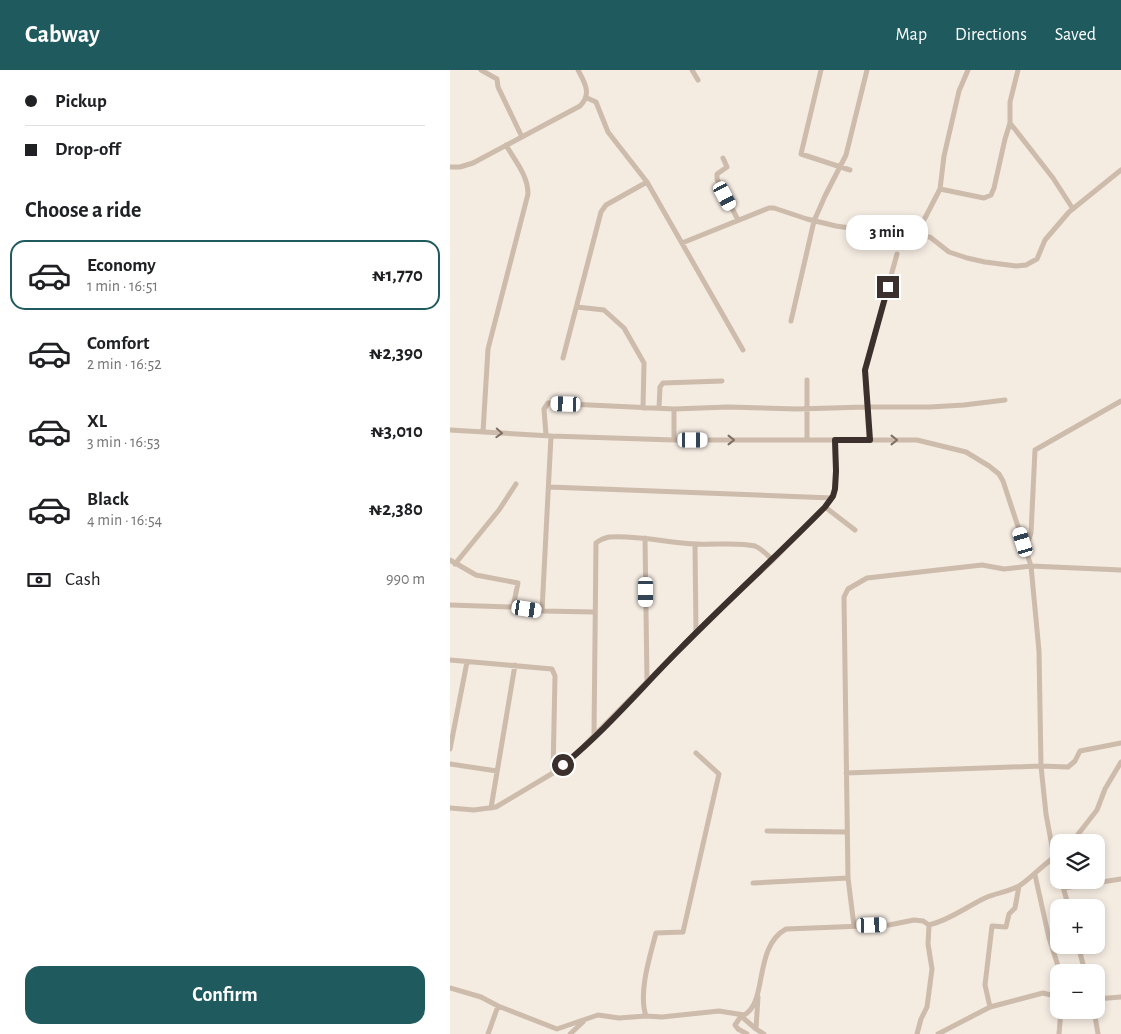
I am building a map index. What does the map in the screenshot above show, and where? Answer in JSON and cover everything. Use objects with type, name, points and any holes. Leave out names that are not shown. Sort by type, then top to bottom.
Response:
[{"type":"street","points":[[481,70],[497,78],[498,87],[522,137]]},
{"type":"street","points":[[450,167],[460,167],[473,163],[574,110],[587,98],[587,91],[578,70]]},
{"type":"street","points":[[692,70],[698,80]]},
{"type":"street","points":[[821,70],[801,154],[850,170]]},
{"type":"street","points":[[791,321],[814,221],[846,155],[867,70]]},
{"type":"street","points":[[913,237],[940,189],[944,156],[959,91],[968,70]]},
{"type":"street","points":[[940,189],[984,198],[991,195],[1010,123],[1010,102],[1018,70]]},
{"type":"street","points":[[587,98],[596,102],[608,132],[647,182],[743,350]]},
{"type":"street","points":[[1010,123],[1054,178],[1073,209]]},
{"type":"street","points":[[483,432],[488,349],[528,194],[528,185],[524,175],[506,146]]},
{"type":"street","points":[[723,158],[727,167],[717,174],[717,179],[738,220]]},
{"type":"street","points":[[682,243],[738,220],[774,208],[836,226],[913,237],[930,237],[949,252],[985,262],[1016,266],[1026,265],[1037,259],[1045,240],[1073,209],[1121,170]]},
{"type":"street","points":[[563,358],[601,212],[606,206],[647,182]]},
{"type":"street","points":[[870,440],[866,406],[865,370],[897,254]]},
{"type":"street","points":[[577,307],[604,310],[624,328],[644,364],[643,408]]},
{"type":"street","points":[[807,440],[808,380]]},
{"type":"street","points":[[658,408],[662,384],[722,381]]},
{"type":"street","points":[[542,611],[549,487],[549,436],[544,409],[548,403],[674,409],[728,407],[807,409],[866,406],[890,408],[939,407],[1005,400]]},
{"type":"street","points":[[1023,542],[1029,539],[1031,533],[1035,450],[1121,401]]},
{"type":"street","points":[[674,409],[674,440]]},
{"type":"street","points":[[450,430],[549,436],[674,440],[917,440],[966,452],[989,466],[999,474],[1003,481],[1031,566],[1039,651],[1041,766],[1046,814],[1051,834]]},
{"type":"street","points":[[450,808],[474,810],[496,807],[553,773],[594,737],[696,632],[773,560],[825,507],[832,498],[836,482],[835,440]]},
{"type":"street","points":[[512,607],[518,583],[476,574],[453,562],[499,510],[516,484]]},
{"type":"street","points":[[549,487],[832,498]]},
{"type":"street","points":[[825,507],[855,530]]},
{"type":"street","points":[[594,737],[596,544],[607,537],[645,538],[695,544],[754,546],[773,560]]},
{"type":"street","points":[[645,538],[647,682]]},
{"type":"street","points":[[695,544],[696,632]]},
{"type":"street","points":[[854,926],[848,878],[847,832],[844,596],[848,589],[868,578],[982,565],[1004,569],[1031,566],[1121,570]]},
{"type":"street","points":[[450,605],[512,607],[542,611],[594,612]]},
{"type":"street","points":[[450,660],[552,669],[554,672],[553,773]]},
{"type":"street","points":[[450,749],[468,662]]},
{"type":"street","points":[[490,808],[514,665]]},
{"type":"street","points":[[846,773],[1041,766],[1068,767],[1075,761],[1080,751],[1121,743]]},
{"type":"street","points":[[646,1016],[643,1006],[645,976],[656,933],[683,932],[720,774],[696,753]]},
{"type":"street","points":[[1078,834],[1097,810],[1107,786],[1121,762]]},
{"type":"street","points":[[450,764],[497,771]]},
{"type":"street","points":[[767,831],[847,832]]},
{"type":"street","points":[[747,1034],[735,1025],[741,1016],[750,1011],[758,991],[768,948],[780,932],[789,928],[889,925],[914,920],[922,921],[929,925],[939,923],[983,898],[1019,886],[1050,861]]},
{"type":"street","points":[[1035,875],[1049,938],[1057,964]]},
{"type":"street","points":[[754,883],[848,878]]},
{"type":"street","points":[[1105,882],[1121,880]]},
{"type":"street","points":[[990,1007],[984,985],[992,926],[1006,928],[1009,914],[1016,908],[1019,886]]},
{"type":"street","points":[[917,1034],[922,1016],[927,1008],[932,969],[928,944],[929,925]]},
{"type":"street","points":[[450,988],[481,997],[498,1006],[557,1029],[598,1015],[619,1018],[662,1017],[719,1011],[741,1016],[764,1034]]},
{"type":"street","points":[[756,1029],[758,991]]},
{"type":"street","points":[[938,1034],[990,1007],[1043,993],[1050,995]]},
{"type":"street","points":[[1105,998],[1121,997]]},
{"type":"street","points":[[488,1034],[498,1006]]},
{"type":"street","points":[[1059,1034],[1060,1019]]},
{"type":"street","points":[[1096,1019],[1098,1034]]},
{"type":"street","points":[[570,1034],[585,1020]]},
{"type":"route","points":[[563,765],[594,737],[696,632],[773,560],[832,498],[836,482],[835,440],[870,440],[866,406],[865,370],[888,287]]}]
